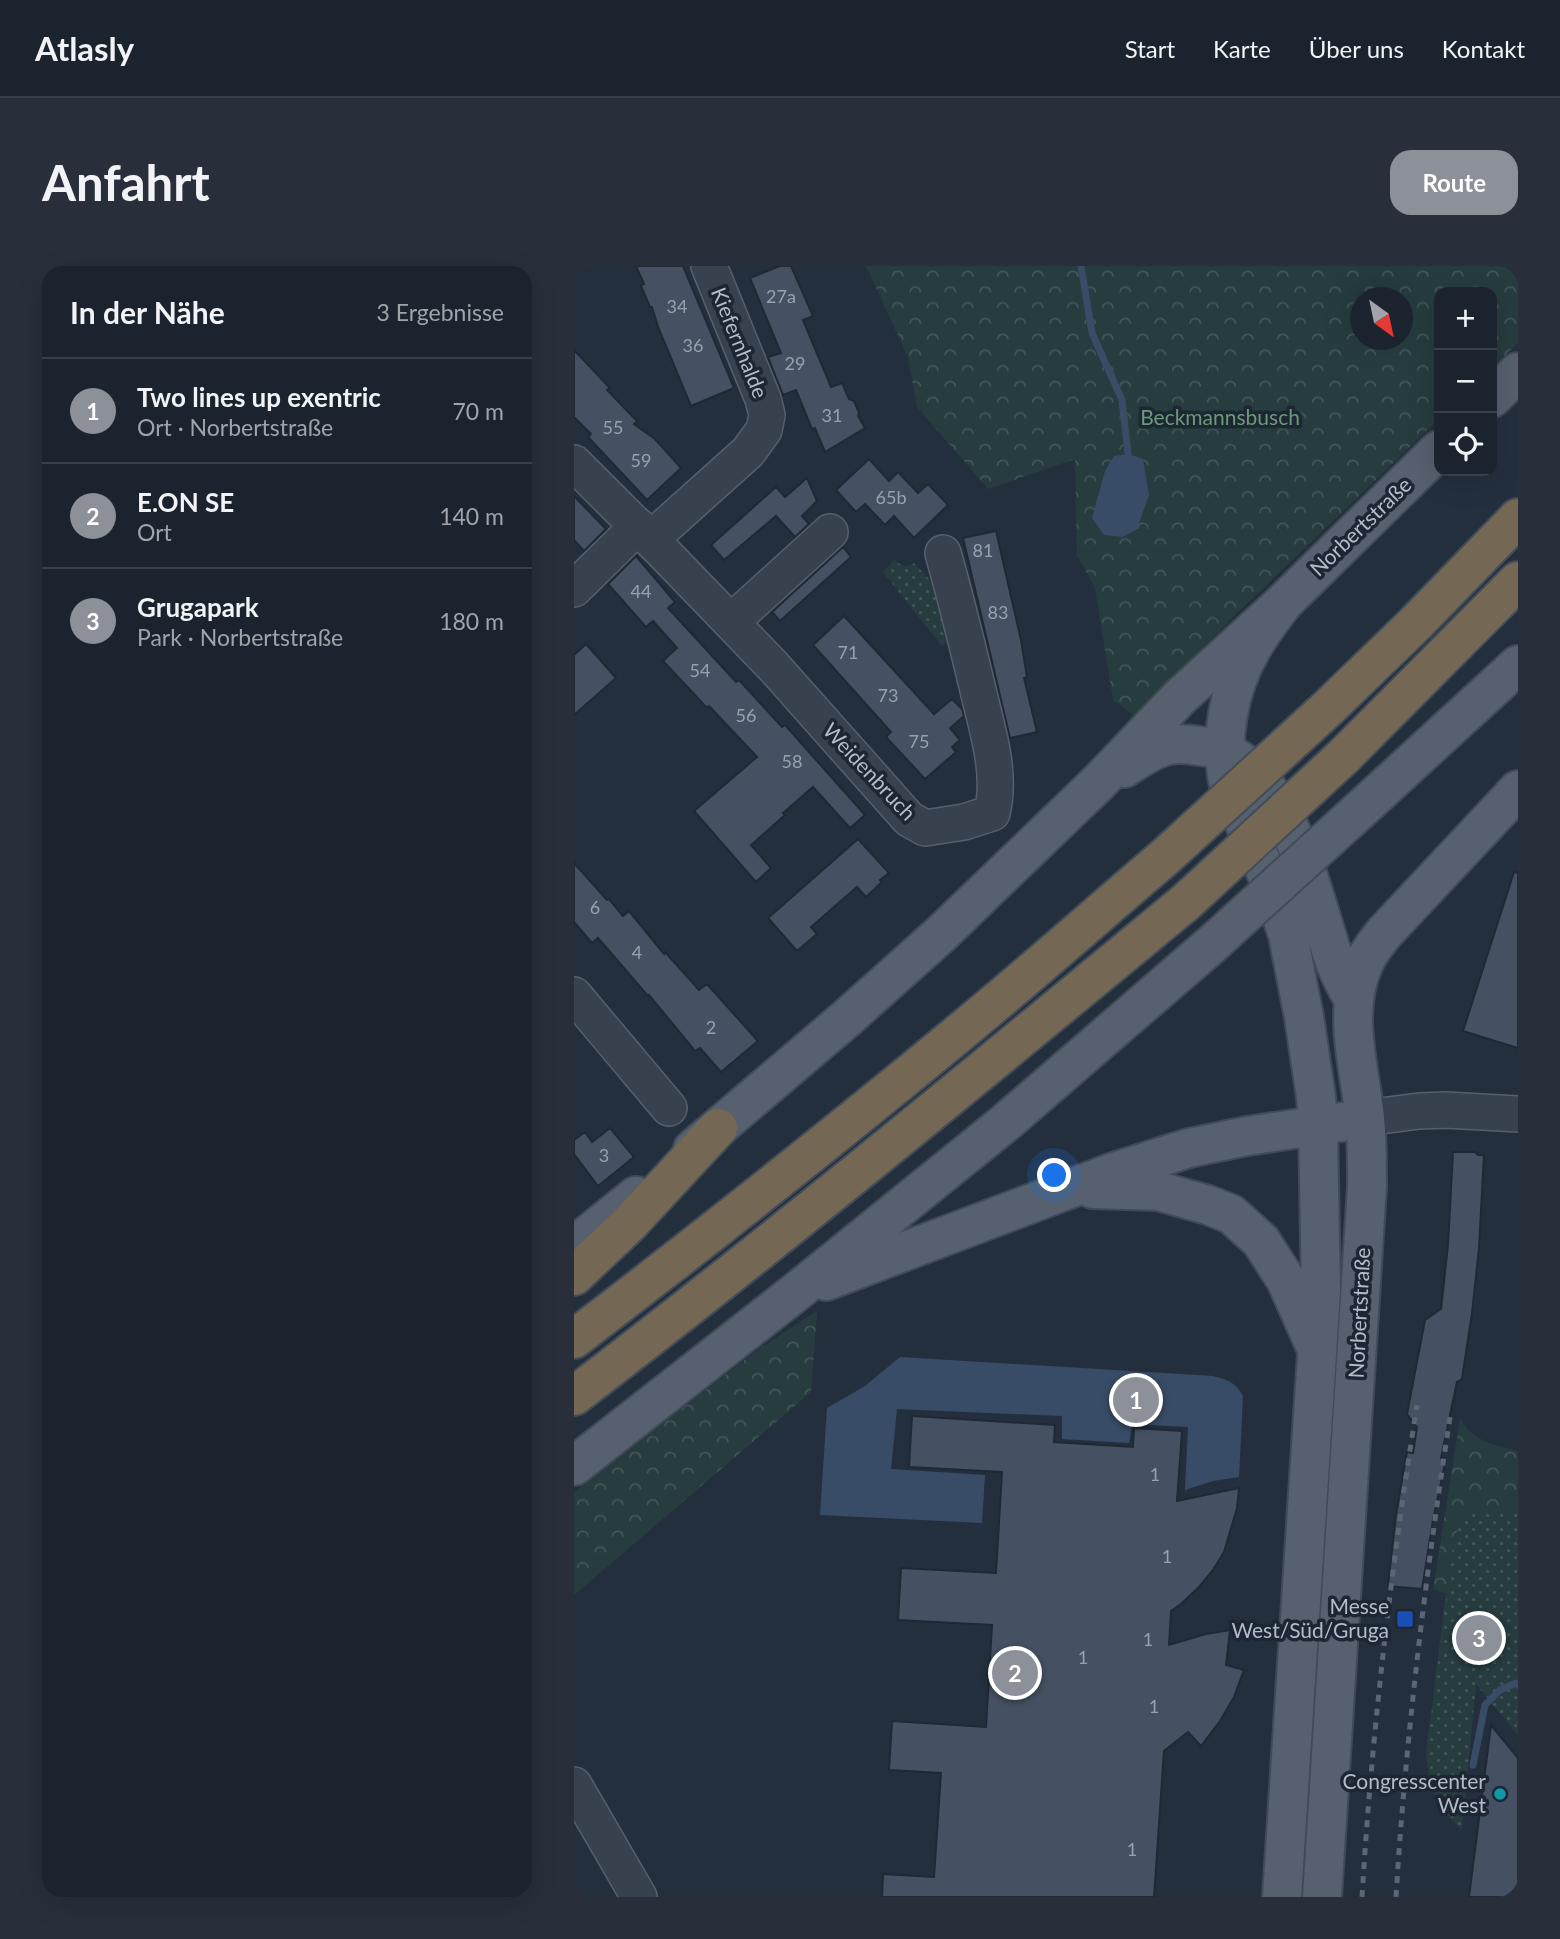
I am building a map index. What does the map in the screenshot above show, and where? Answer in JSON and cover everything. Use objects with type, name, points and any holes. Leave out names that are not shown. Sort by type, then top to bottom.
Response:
[{"type":"highway","points":[[574,1339],[836,1134],[967,1027],[1165,857],[1328,708],[1416,623],[1518,518]]},
{"type":"highway","points":[[574,1396],[994,1061],[1186,902],[1344,756],[1518,581]]},
{"type":"highway","points":[[574,1276],[629,1224],[718,1128]]},
{"type":"main road","points":[[1497,393],[1518,372]]},
{"type":"main road","name":"Norbertstraße","points":[[1282,1897],[1321,1292],[1318,1126],[1304,1017],[1288,935],[1269,879],[1227,779],[1225,752],[1229,707],[1241,669],[1283,603],[1434,455]]},
{"type":"main road","points":[[574,1246],[718,1128],[941,934],[1100,781],[1179,698],[1283,603]]},
{"type":"main road","points":[[574,1466],[1005,1123],[1211,945],[1518,665]]},
{"type":"main road","points":[[1100,781],[1162,747],[1212,747],[1247,765],[1282,814],[1307,872],[1334,958],[1354,1000]]},
{"type":"main road","name":"Norbertstraße","points":[[1322,1897],[1367,1186],[1365,1118],[1355,1046],[1354,1000],[1363,965],[1374,946],[1518,790]]},
{"type":"main road","points":[[796,1292],[1071,1189],[1189,1148],[1365,1118]]},
{"type":"main road","points":[[1071,1189],[1158,1191],[1231,1214],[1261,1241],[1286,1280],[1316,1348]]},
{"type":"street","name":"Kiefernhalde","points":[[574,589],[748,452],[764,430],[767,415],[763,399],[709,266]]},
{"type":"street","name":"Weidenbruch","points":[[574,463],[774,667],[909,819],[925,828],[964,822],[992,813],[996,797],[994,761],[943,554]]},
{"type":"street","points":[[731,622],[830,532]]},
{"type":"street","points":[[574,995],[669,1108]]},
{"type":"street","points":[[1365,1118],[1446,1110],[1518,1114]]},
{"type":"street","points":[[574,1785],[639,1897]]},
{"type":"green space","name":"Beckmannsbusch","points":[[866,266],[1518,266],[1518,343],[1497,363],[1497,287],[1434,287],[1434,424],[1229,621],[1136,717],[1113,700],[1095,588],[1077,555],[1075,459],[988,489],[917,407],[908,357]]},
{"type":"green space","points":[[894,560],[906,566],[914,563],[942,593],[953,637],[942,646],[883,572]]},
{"type":"green space","points":[[817,1311],[811,1392],[574,1595],[574,1492],[759,1349]]},
{"type":"green space","points":[[1460,1418],[1478,1438],[1518,1451],[1518,1735],[1476,1684],[1462,1830],[1440,1805],[1432,1788],[1426,1754],[1446,1593],[1433,1590]]},
{"type":"green space","points":[[1476,1511],[1518,1512],[1518,1735],[1476,1684],[1462,1830],[1440,1805],[1432,1788],[1426,1754],[1453,1547],[1460,1526]]},
{"type":"water","points":[[1128,454],[1143,459],[1149,495],[1137,529],[1123,537],[1104,535],[1092,518],[1105,471],[1114,456]]},
{"type":"water","points":[[900,1357],[1213,1376],[1223,1379],[1231,1382],[1243,1396],[1239,1477],[1213,1481],[1185,1490],[1188,1427],[1132,1424],[1129,1443],[1062,1439],[1062,1416],[897,1409],[891,1469],[985,1475],[982,1523],[820,1515],[827,1408],[865,1386]]},
{"type":"building","points":[[636,266],[683,266],[734,388],[691,406],[641,286],[644,284]]},
{"type":"building","points":[[780,266],[791,266],[813,316],[803,320],[831,387],[842,383],[849,399],[854,401],[865,428],[825,452],[796,390],[783,395],[768,357],[781,353],[750,278]]},
{"type":"building","points":[[574,350],[637,421],[634,424],[655,439],[681,468],[647,500],[588,437],[591,434],[574,417]]},
{"type":"building","points":[[869,459],[889,481],[898,472],[918,493],[928,484],[948,505],[914,538],[894,516],[885,525],[865,504],[856,512],[836,490]]},
{"type":"building","points":[[807,478],[817,501],[802,516],[809,524],[795,537],[776,516],[724,560],[711,545],[776,487],[785,497]]},
{"type":"building","points":[[574,496],[606,529],[584,551],[574,540]]},
{"type":"building","points":[[996,531],[1021,640],[1027,677],[1024,678],[1037,732],[1010,738],[963,538]]},
{"type":"building","points":[[843,547],[851,557],[780,621],[772,612]]},
{"type":"building","points":[[636,556],[675,602],[668,608],[736,682],[739,680],[782,727],[785,725],[865,815],[850,828],[813,787],[751,845],[771,868],[756,882],[694,811],[757,757],[663,661],[677,648],[653,621],[646,627],[608,584]]},
{"type":"building","points":[[844,616],[934,714],[952,699],[962,709],[964,716],[950,728],[960,740],[952,747],[956,752],[925,779],[886,737],[891,732],[813,645]]},
{"type":"building","points":[[586,644],[616,678],[574,715],[574,655]]},
{"type":"building","points":[[858,839],[889,873],[866,897],[857,887],[811,927],[817,934],[797,951],[768,918]]},
{"type":"building","points":[[574,863],[623,916],[629,911],[664,954],[665,952],[699,990],[707,984],[758,1041],[721,1072],[700,1048],[695,1051],[598,938],[592,943],[574,922]]},
{"type":"building","points":[[1514,872],[1518,873],[1518,1048],[1463,1031]]},
{"type":"building","points":[[610,1128],[634,1157],[598,1186],[574,1154],[574,1140],[585,1132],[592,1142]]},
{"type":"building","points":[[1453,1152],[1475,1152],[1484,1155],[1472,1313],[1462,1379],[1457,1382],[1441,1458],[1446,1459],[1422,1589],[1388,1586],[1407,1452],[1413,1453],[1417,1427],[1407,1414],[1425,1320],[1441,1309],[1448,1245]]},
{"type":"building","points":[[912,1416],[1055,1425],[1054,1442],[1133,1447],[1134,1428],[1182,1431],[1177,1501],[1239,1488],[1237,1508],[1224,1552],[1199,1587],[1171,1611],[1169,1645],[1230,1630],[1226,1665],[1244,1670],[1234,1697],[1201,1746],[1188,1732],[1164,1751],[1154,1897],[882,1897],[883,1874],[934,1877],[941,1773],[889,1770],[892,1721],[986,1727],[992,1625],[898,1620],[901,1568],[996,1573],[1002,1472],[909,1467]]},
{"type":"building","points":[[1491,1725],[1518,1758],[1518,1897],[1469,1897]]},
{"type":"waterway","points":[[1081,266],[1092,333],[1122,400],[1128,454]]},
{"type":"waterway","points":[[1473,1765],[1485,1705],[1500,1690],[1516,1683],[1518,1685]]},
{"type":"railway","points":[[1362,1897],[1384,1650],[1417,1405]]},
{"type":"railway","points":[[1396,1897],[1418,1653],[1451,1411]]},
{"type":"place","name":"Two lines up exentric","points":[[1136,1400]]},
{"type":"place","name":"Messe West/Süd/Gruga","points":[[1405,1619]]},
{"type":"place","name":"Grugapark","points":[[1479,1638]]},
{"type":"place","name":"E.ON SE","points":[[1015,1673]]},
{"type":"place","name":"Congresscenter West","points":[[1500,1794]]}]
